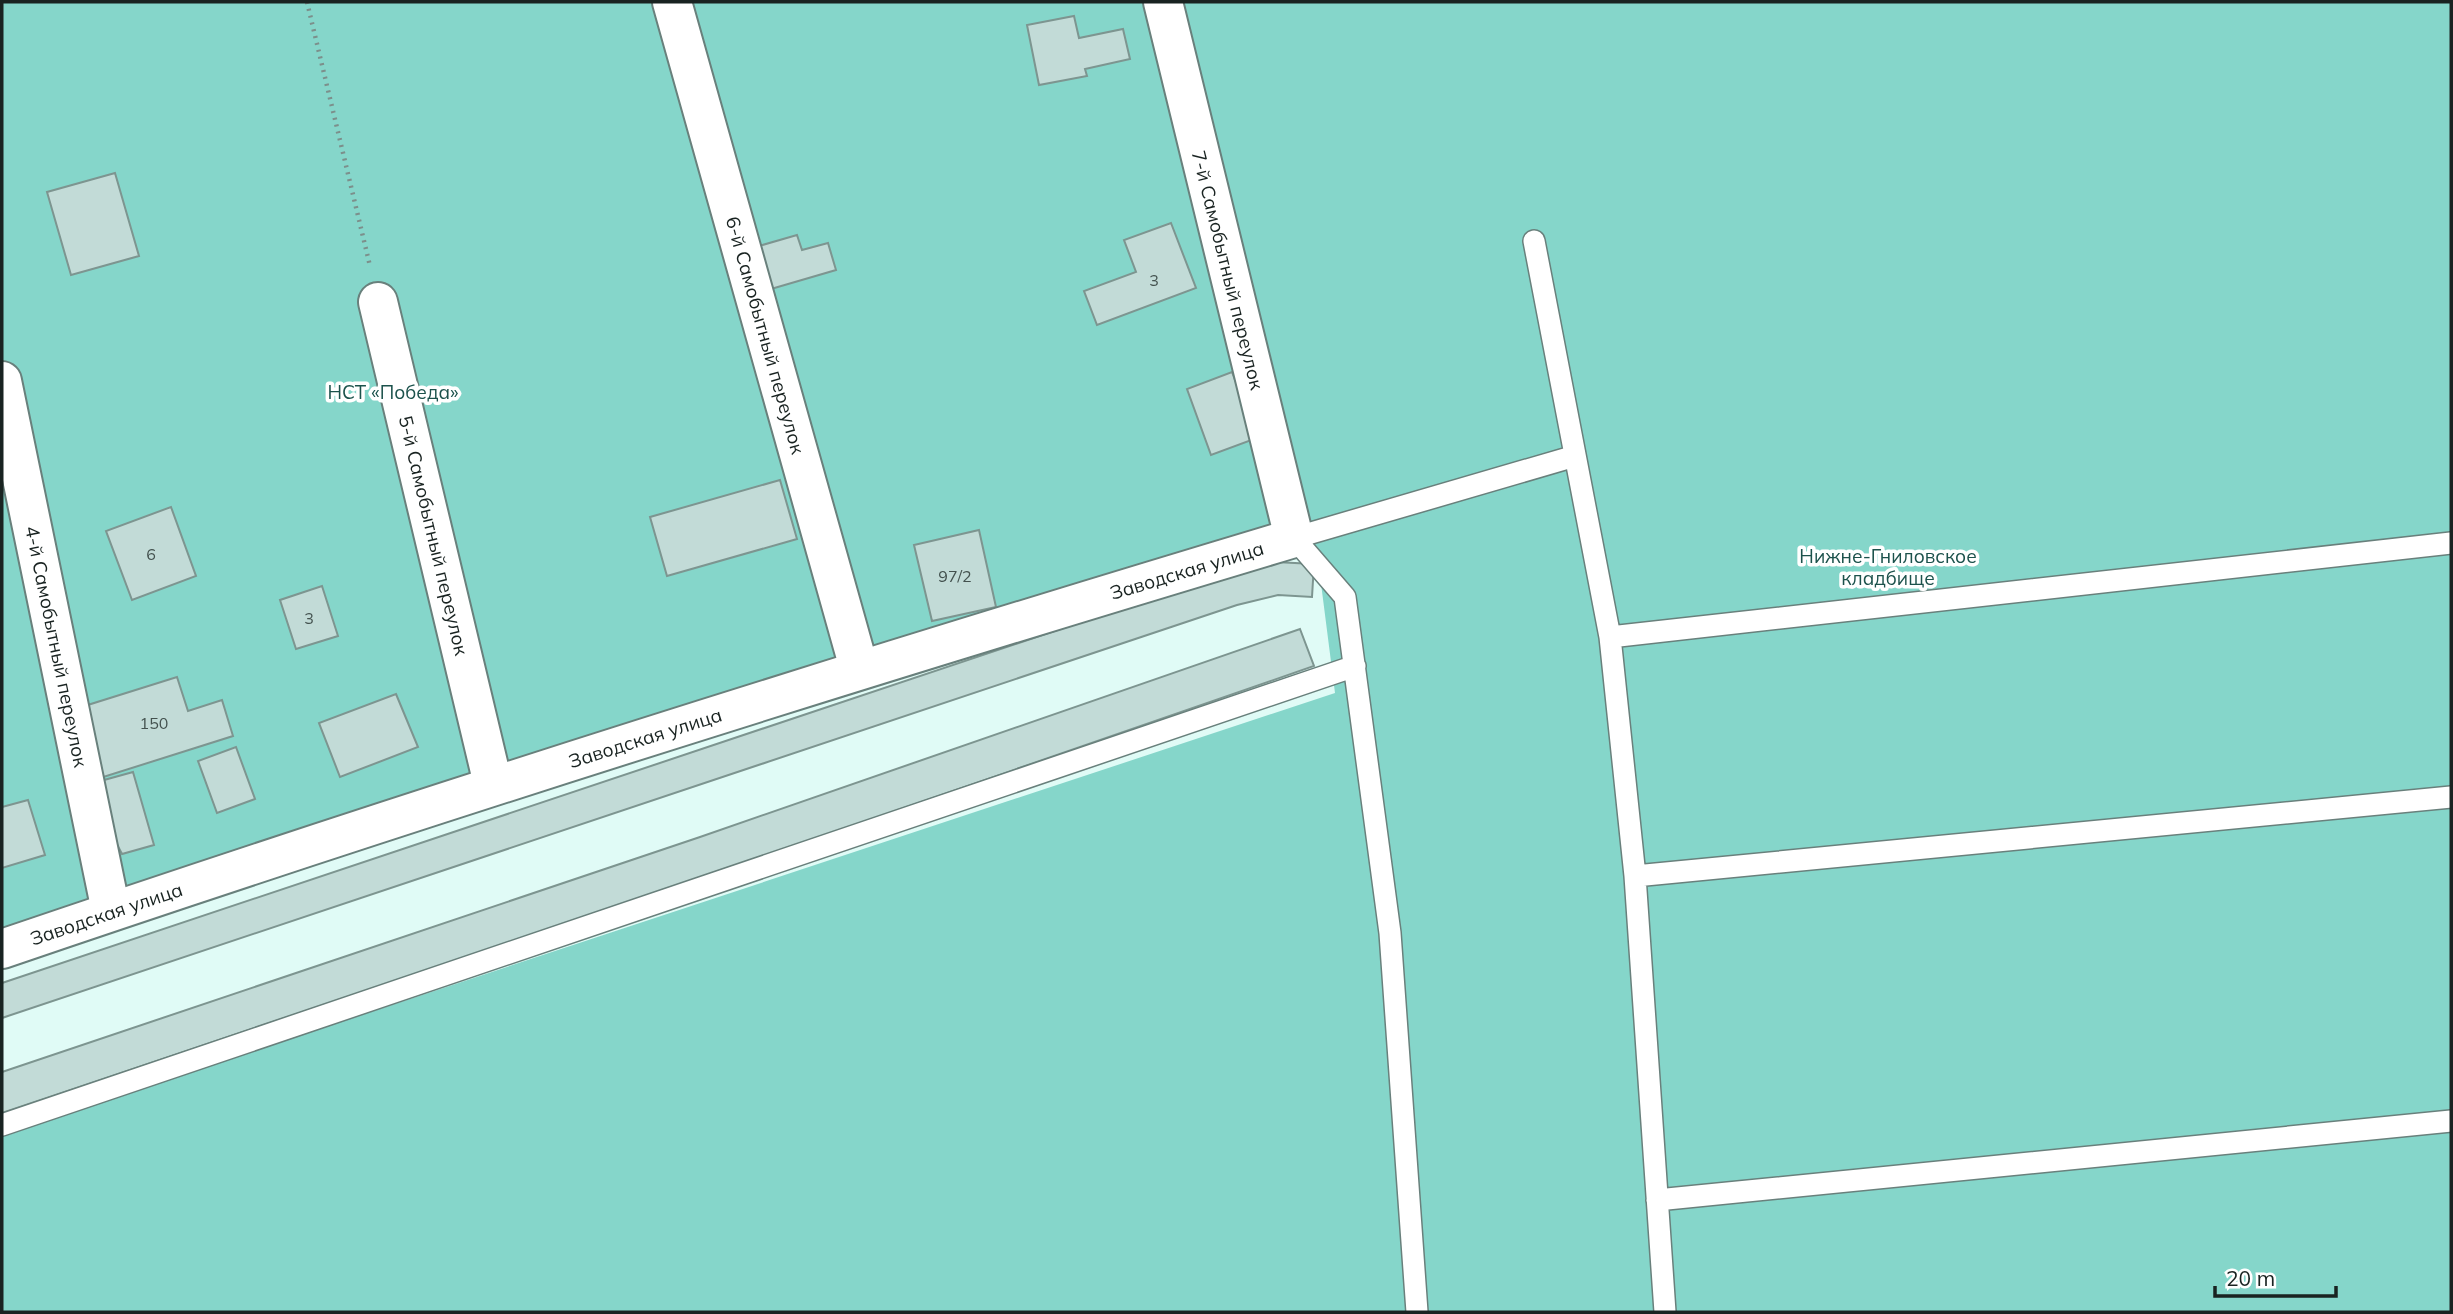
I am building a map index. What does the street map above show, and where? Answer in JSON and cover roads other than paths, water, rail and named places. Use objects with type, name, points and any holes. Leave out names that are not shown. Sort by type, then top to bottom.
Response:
[{"type":"street","name":"6-й Самобытный переулок","points":[[672,2],[859,668]]},
{"type":"street","name":"7-й Самобытный переулок","points":[[1163,2],[1294,538]]},
{"type":"street","name":"5-й Самобытный переулок","points":[[378,302],[493,784]]},
{"type":"street","name":"4-й Самобытный переулок","points":[[2,381],[111,911]]},
{"type":"street","name":"Заводская улица","points":[[2,948],[493,784],[859,668],[1294,538]]},
{"type":"lane","points":[[1534,241],[1611,638],[1635,876],[1665,1312]]},
{"type":"lane","points":[[1417,1312],[1390,933],[1345,597],[1294,538],[1574,456]]},
{"type":"lane","points":[[1611,638],[2451,543]]},
{"type":"lane","points":[[2,1125],[402,992],[1355,666]]},
{"type":"lane","points":[[1635,876],[2451,797]]},
{"type":"lane","points":[[1657,1200],[2451,1121]]},
{"type":"park label","name":"НСТ «Победа»","points":[[393,392]]},
{"type":"park label","name":"Нижне-Гниловское кладбище","points":[[1888,567]]}]
